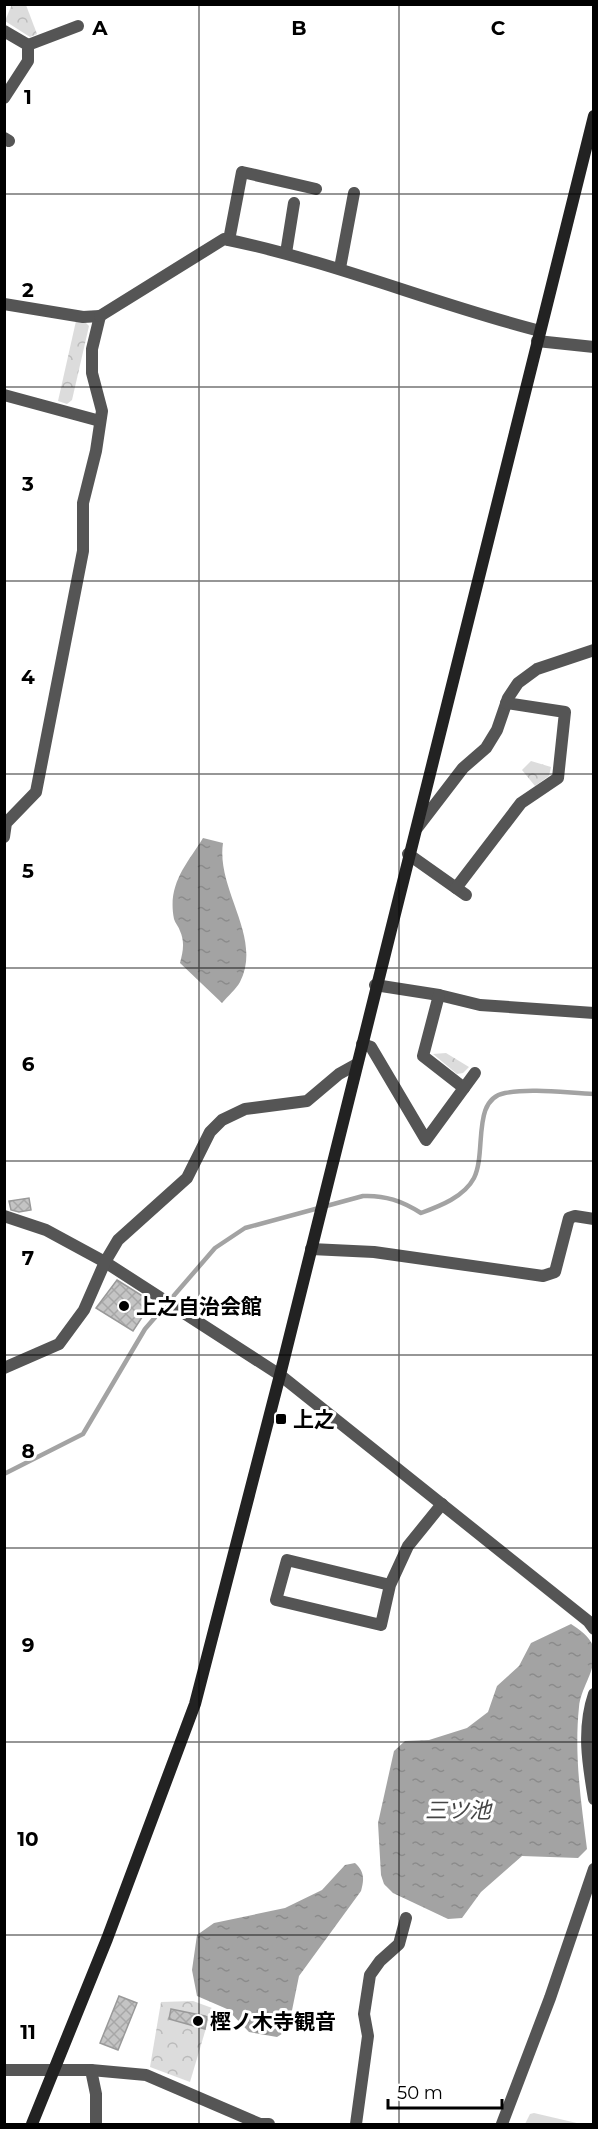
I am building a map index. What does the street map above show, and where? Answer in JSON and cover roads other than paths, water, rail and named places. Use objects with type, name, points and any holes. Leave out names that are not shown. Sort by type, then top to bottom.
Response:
[{"type":"street","points":[[28,45],[78,26]]},
{"type":"street","points":[[4,31],[28,45]]},
{"type":"street","points":[[4,98],[28,61],[28,45]]},
{"type":"street","points":[[32,2124],[107,1939],[195,1704],[280,1375],[375,985],[594,116]]},
{"type":"street","points":[[229,240],[242,172],[316,189]]},
{"type":"street","points":[[340,268],[354,194]]},
{"type":"street","points":[[286,253],[294,203]]},
{"type":"street","points":[[4,304],[83,317],[100,316],[224,238],[340,268],[455,304],[538,336],[594,347]]},
{"type":"street","points":[[4,837],[6,823],[36,792],[83,551],[82,503],[96,451],[102,411],[92,373],[92,349],[100,316]]},
{"type":"street","points":[[4,395],[100,421]]},
{"type":"street","points":[[414,832],[463,768],[486,748],[497,730],[506,703],[528,673],[594,650]]},
{"type":"street","points":[[408,854],[461,891],[521,802],[558,778],[565,712],[506,703]]},
{"type":"street","points":[[375,985],[439,995],[480,1005],[594,1013]]},
{"type":"street","points":[[439,995],[423,1056],[465,1088]]},
{"type":"street","points":[[362,1044],[371,1047],[426,1140],[475,1073]]},
{"type":"street","points":[[4,1368],[59,1344],[84,1310],[105,1262],[118,1240],[187,1178],[210,1132],[222,1120],[244,1109],[307,1101],[339,1074],[357,1064]]},
{"type":"street","points":[[4,1216],[46,1230],[105,1262],[280,1375],[592,1621]]},
{"type":"street","points":[[311,1249],[374,1252],[543,1276],[555,1272],[569,1218],[575,1216],[594,1219]]},
{"type":"street","points":[[390,1586],[287,1560],[276,1600],[381,1625],[390,1586],[408,1546],[442,1504]]},
{"type":"street","points":[[594,1694],[587,1728],[587,1759],[594,1799]]},
{"type":"street","points":[[502,2124],[550,1998],[594,1869]]},
{"type":"street","points":[[356,2124],[368,2036],[364,2014],[370,1976],[380,1961],[399,1944],[406,1918]]},
{"type":"street","points":[[4,2070],[91,2070],[146,2075],[263,2124]]},
{"type":"street","points":[[91,2070],[96,2094],[96,2124]]},
{"type":"water","points":[[203,838],[223,843],[226,878],[246,948],[246,965],[240,982],[222,1003],[180,963],[183,939],[174,919],[173,895],[176,885]]},
{"type":"water","name":"三ツ池","points":[[571,1624],[589,1639],[594,1655],[580,1699],[577,1743],[587,1849],[578,1858],[522,1856],[481,1892],[462,1918],[448,1919],[393,1893],[384,1884],[381,1875],[378,1823],[394,1751],[405,1741],[429,1740],[467,1728],[488,1712],[497,1686],[519,1666],[531,1643]]},
{"type":"water","points":[[355,1863],[363,1876],[361,1891],[299,1976],[288,2030],[277,2037],[249,2032],[227,2009],[197,1996],[192,1970],[197,1935],[214,1923],[285,1908],[322,1890],[345,1865]]},
{"type":"waterway","points":[[4,1474],[83,1434],[145,1329],[215,1248],[245,1228],[363,1196],[393,1200],[421,1213],[458,1196],[470,1185],[478,1167],[484,1116],[494,1097],[505,1093],[526,1091],[594,1094]]},
{"type":"place","name":"上之自治会館","points":[[124,1306]]},
{"type":"place","name":"上之","points":[[281,1419]]},
{"type":"place","name":"樫ノ木寺観音","points":[[198,2021]]}]
